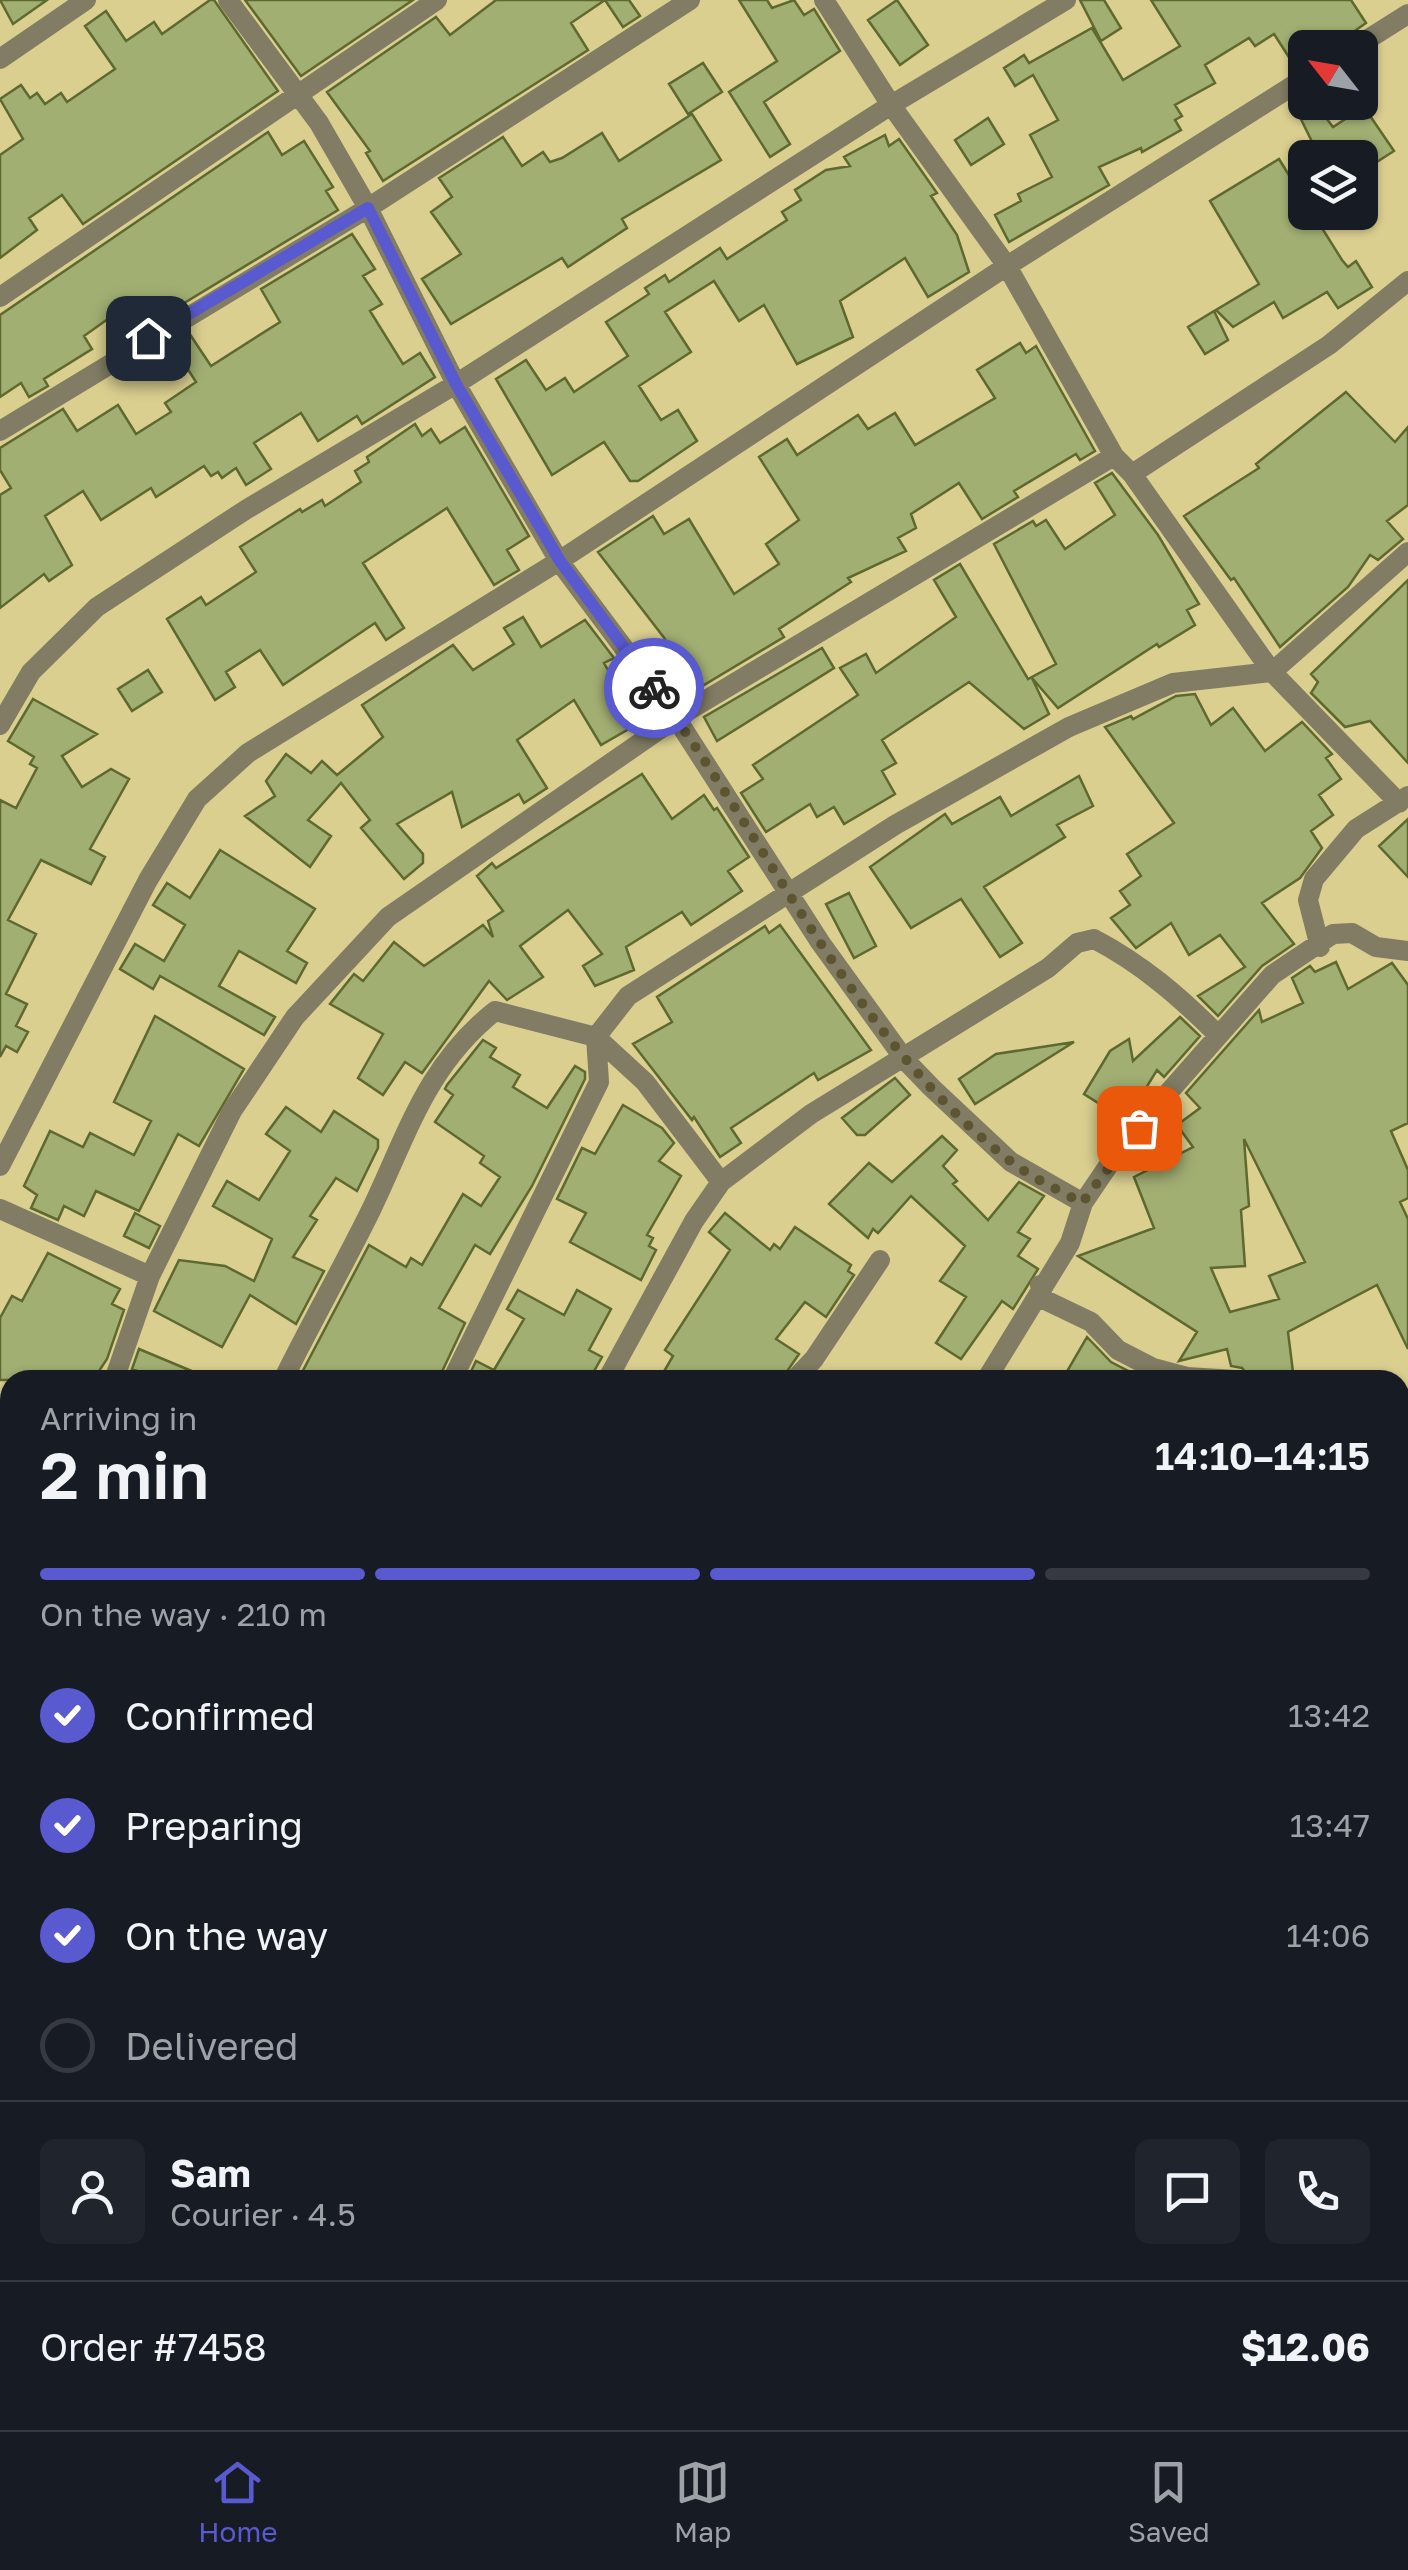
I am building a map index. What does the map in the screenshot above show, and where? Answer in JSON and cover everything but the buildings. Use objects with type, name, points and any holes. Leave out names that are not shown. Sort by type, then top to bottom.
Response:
[{"type":"street","points":[[0,60],[86,0]]},
{"type":"street","points":[[228,0],[302,96],[368,208],[456,384],[560,561],[676,718],[905,1060],[1011,1162],[1082,1203]]},
{"type":"street","points":[[0,297],[111,218],[302,96],[437,0]]},
{"type":"street","points":[[0,431],[368,208],[690,0]]},
{"type":"street","points":[[824,0],[891,105],[1008,266],[1114,456],[1132,474],[1272,672],[1404,799],[1356,829],[1314,879],[1308,900],[1320,947]]},
{"type":"street","points":[[0,725],[31,672],[97,607],[247,509],[456,384],[891,105],[1066,0]]},
{"type":"street","points":[[1378,33],[1408,14]]},
{"type":"street","points":[[0,1166],[100,967],[198,800],[248,752],[560,561],[1008,266],[1288,89]]},
{"type":"street","points":[[1132,474],[1329,345],[1408,281]]},
{"type":"street","points":[[117,1370],[150,1276],[232,1111],[295,1016],[416,894],[469,863],[676,718],[1114,456]]},
{"type":"street","points":[[457,1370],[599,1082],[596,1037],[628,996],[894,825],[1069,727],[1173,683],[1272,672],[1408,552]]},
{"type":"street","points":[[992,1370],[1040,1285],[1070,1243],[1082,1203],[1123,1144],[1272,975],[1320,947],[1333,934],[1352,932],[1376,947],[1408,951]]},
{"type":"street","points":[[613,1370],[694,1221],[721,1182],[811,1114],[905,1060],[1048,968],[1077,943],[1094,939],[1166,986],[1218,1035]]},
{"type":"street","points":[[288,1370],[371,1210],[420,1100],[444,1060],[495,1011],[596,1037],[646,1082],[721,1182]]},
{"type":"street","points":[[0,1210],[150,1276]]},
{"type":"street","points":[[804,1370],[880,1260]]},
{"type":"street","points":[[1040,1285],[1044,1299],[1091,1322],[1118,1350],[1160,1370]]},
{"type":"way so far","points":[[654,688],[820,942],[905,1060],[1011,1162],[1082,1203],[1123,1144],[1139,1128]]},
{"type":"route","points":[[148,338],[368,208],[456,384],[560,561],[654,688]]}]
